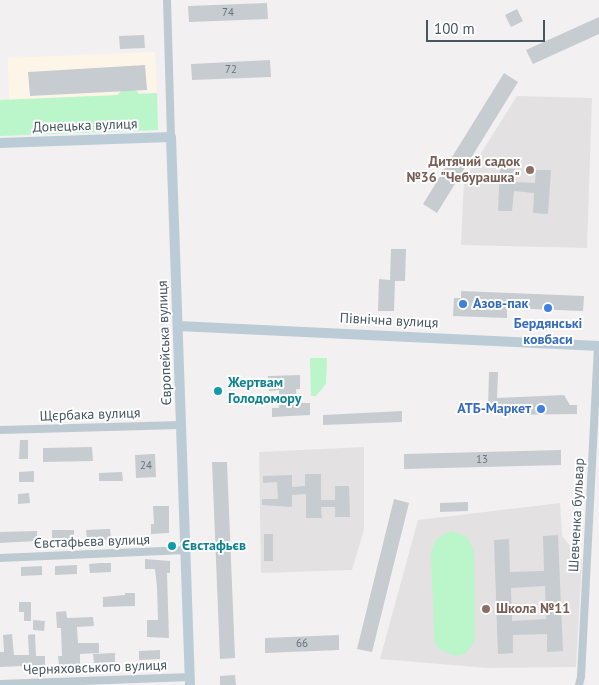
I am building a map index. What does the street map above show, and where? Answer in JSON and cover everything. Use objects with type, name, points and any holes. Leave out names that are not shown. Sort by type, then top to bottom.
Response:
[{"type":"street","name":"Європейська вулиця","points":[[167,0],[190,681]]},
{"type":"street","name":"Донецька вулиця","points":[[0,143],[171,137]]},
{"type":"street","name":"Північна вулиця","points":[[178,326],[599,346]]},
{"type":"street","name":"Шевченка бульвар","points":[[579,685],[581,677],[599,346]]},
{"type":"street","name":"Щєрбака вулиця","points":[[0,430],[181,425]]},
{"type":"street","name":"Євстафьєва вулиця","points":[[0,558],[186,550]]},
{"type":"street","name":"Черняховського вулиця","points":[[0,684],[190,681]]},
{"type":"shaded area","points":[[155,52],[157,93],[121,91],[119,95],[9,100],[8,58]]},
{"type":"shaded area","name":"Дитячий садок №36 \"Чебурашка\"","points":[[517,96],[592,98],[587,248],[461,245],[464,180]]},
{"type":"shaded area","points":[[364,447],[364,530],[352,570],[261,573],[259,452]]},
{"type":"shaded area","name":"Школа №11","points":[[560,503],[562,536],[582,560],[576,667],[487,668],[380,659],[418,520]]},
{"type":"green space","points":[[136,90],[139,94],[157,93],[158,130],[0,136],[0,100],[118,95],[121,91]]},
{"type":"green space","points":[[310,358],[327,358],[326,384],[316,396],[311,396]]},
{"type":"green space","points":[[452,531],[467,537],[474,551],[475,641],[465,654],[456,656],[440,650],[435,643],[431,553],[437,538]]},
{"type":"building","points":[[267,3],[268,19],[189,22],[188,6]]},
{"type":"building","points":[[517,9],[523,21],[511,27],[505,15]]},
{"type":"building","points":[[599,17],[599,34],[533,64],[526,50]]},
{"type":"building","points":[[144,35],[145,48],[120,49],[119,36]]},
{"type":"building","points":[[270,60],[271,77],[192,80],[191,64]]},
{"type":"building","points":[[145,65],[147,90],[30,96],[28,72]]},
{"type":"building","points":[[504,73],[518,82],[437,213],[423,204]]},
{"type":"building","points":[[500,168],[515,169],[514,182],[535,183],[536,170],[551,170],[548,214],[533,213],[534,193],[514,191],[512,211],[498,211]]},
{"type":"building","points":[[391,249],[406,249],[405,281],[395,281],[394,311],[378,311],[379,279],[390,280]]},
{"type":"building","points":[[461,291],[584,296],[583,311],[507,308],[507,318],[453,316],[454,298],[461,298]]},
{"type":"building","name":"АТБ-Маркет","points":[[489,372],[498,372],[497,398],[564,395],[570,405],[577,405],[577,414],[505,415],[505,409],[488,409]]},
{"type":"building","points":[[300,375],[300,389],[296,389],[297,403],[310,403],[310,415],[272,417],[272,408],[279,408],[279,390],[269,391],[268,376]]},
{"type":"building","points":[[402,411],[402,422],[323,425],[323,415]]},
{"type":"building","points":[[20,440],[28,440],[28,459],[19,459]]},
{"type":"building","points":[[92,447],[93,461],[43,462],[43,448]]},
{"type":"building","points":[[561,450],[561,465],[404,469],[404,454]]},
{"type":"building","points":[[155,454],[156,477],[136,478],[135,455]]},
{"type":"building","points":[[212,462],[227,462],[235,658],[220,659]]},
{"type":"building","points":[[34,471],[34,482],[19,482],[19,472]]},
{"type":"building","points":[[122,472],[123,481],[99,481],[99,473]]},
{"type":"building","points":[[305,474],[321,474],[321,500],[335,500],[335,486],[349,486],[350,517],[335,517],[335,507],[321,507],[322,518],[306,518],[306,494],[292,495],[292,507],[262,505],[262,499],[278,499],[277,482],[263,483],[263,476],[292,475],[292,487],[305,486]]},
{"type":"building","points":[[29,493],[30,503],[18,504],[18,494]]},
{"type":"building","points":[[394,499],[409,503],[372,652],[357,649]]},
{"type":"building","points":[[468,502],[468,511],[440,512],[440,503]]},
{"type":"building","points":[[153,506],[169,506],[169,533],[151,534],[151,524],[154,524]]},
{"type":"building","points":[[110,529],[111,540],[87,540],[86,530]]},
{"type":"building","points":[[52,530],[74,530],[74,540],[52,541]]},
{"type":"building","points":[[37,531],[37,541],[0,543],[0,532]]},
{"type":"building","points":[[264,534],[273,534],[273,561],[264,561]]},
{"type":"building","points":[[558,535],[563,651],[547,652],[547,634],[513,635],[513,653],[498,654],[494,540],[509,539],[510,572],[544,571],[543,536]],"holes":[[[545,586],[546,619],[512,621],[511,588]]]},
{"type":"building","points":[[145,559],[170,561],[170,573],[167,573],[169,638],[147,637],[147,620],[158,620],[155,569],[145,569]]},
{"type":"building","points":[[111,563],[111,572],[90,573],[89,564]]},
{"type":"building","points":[[77,565],[77,574],[55,575],[55,566]]},
{"type":"building","points":[[42,566],[42,575],[21,576],[21,567]]},
{"type":"building","points":[[125,593],[135,593],[135,606],[103,607],[103,597],[125,595]]},
{"type":"building","points":[[19,602],[31,602],[31,621],[24,621],[24,612],[19,612]]},
{"type":"building","points":[[66,611],[67,618],[93,617],[94,626],[77,627],[78,643],[99,643],[99,653],[80,654],[80,665],[59,665],[58,656],[62,656],[61,628],[57,628],[56,612]]},
{"type":"building","points":[[33,620],[45,621],[44,631],[33,630]]},
{"type":"building","points":[[12,634],[14,655],[29,655],[28,635],[35,634],[36,656],[45,656],[45,665],[0,667],[0,652],[4,652],[3,635]]},
{"type":"building","points":[[339,635],[339,650],[265,653],[265,638]]},
{"type":"building","points":[[160,650],[160,659],[139,660],[139,651]]},
{"type":"building","points":[[115,653],[115,662],[94,663],[93,654]]},
{"type":"building","points":[[235,675],[236,685],[220,685],[220,676]]},
{"type":"place","name":"Дитячий садок №36 \"Чебурашка\"","points":[[530,170]]},
{"type":"place","name":"Азов-пак","points":[[463,304]]},
{"type":"place","name":"Бердянські ковбаси","points":[[548,308]]},
{"type":"place","name":"Жертвам Голодомору","points":[[218,391]]},
{"type":"place","name":"АТБ-Маркет","points":[[541,409]]},
{"type":"place","name":"Євстафьєв","points":[[172,546]]},
{"type":"place","name":"Школа №11","points":[[486,609]]}]
